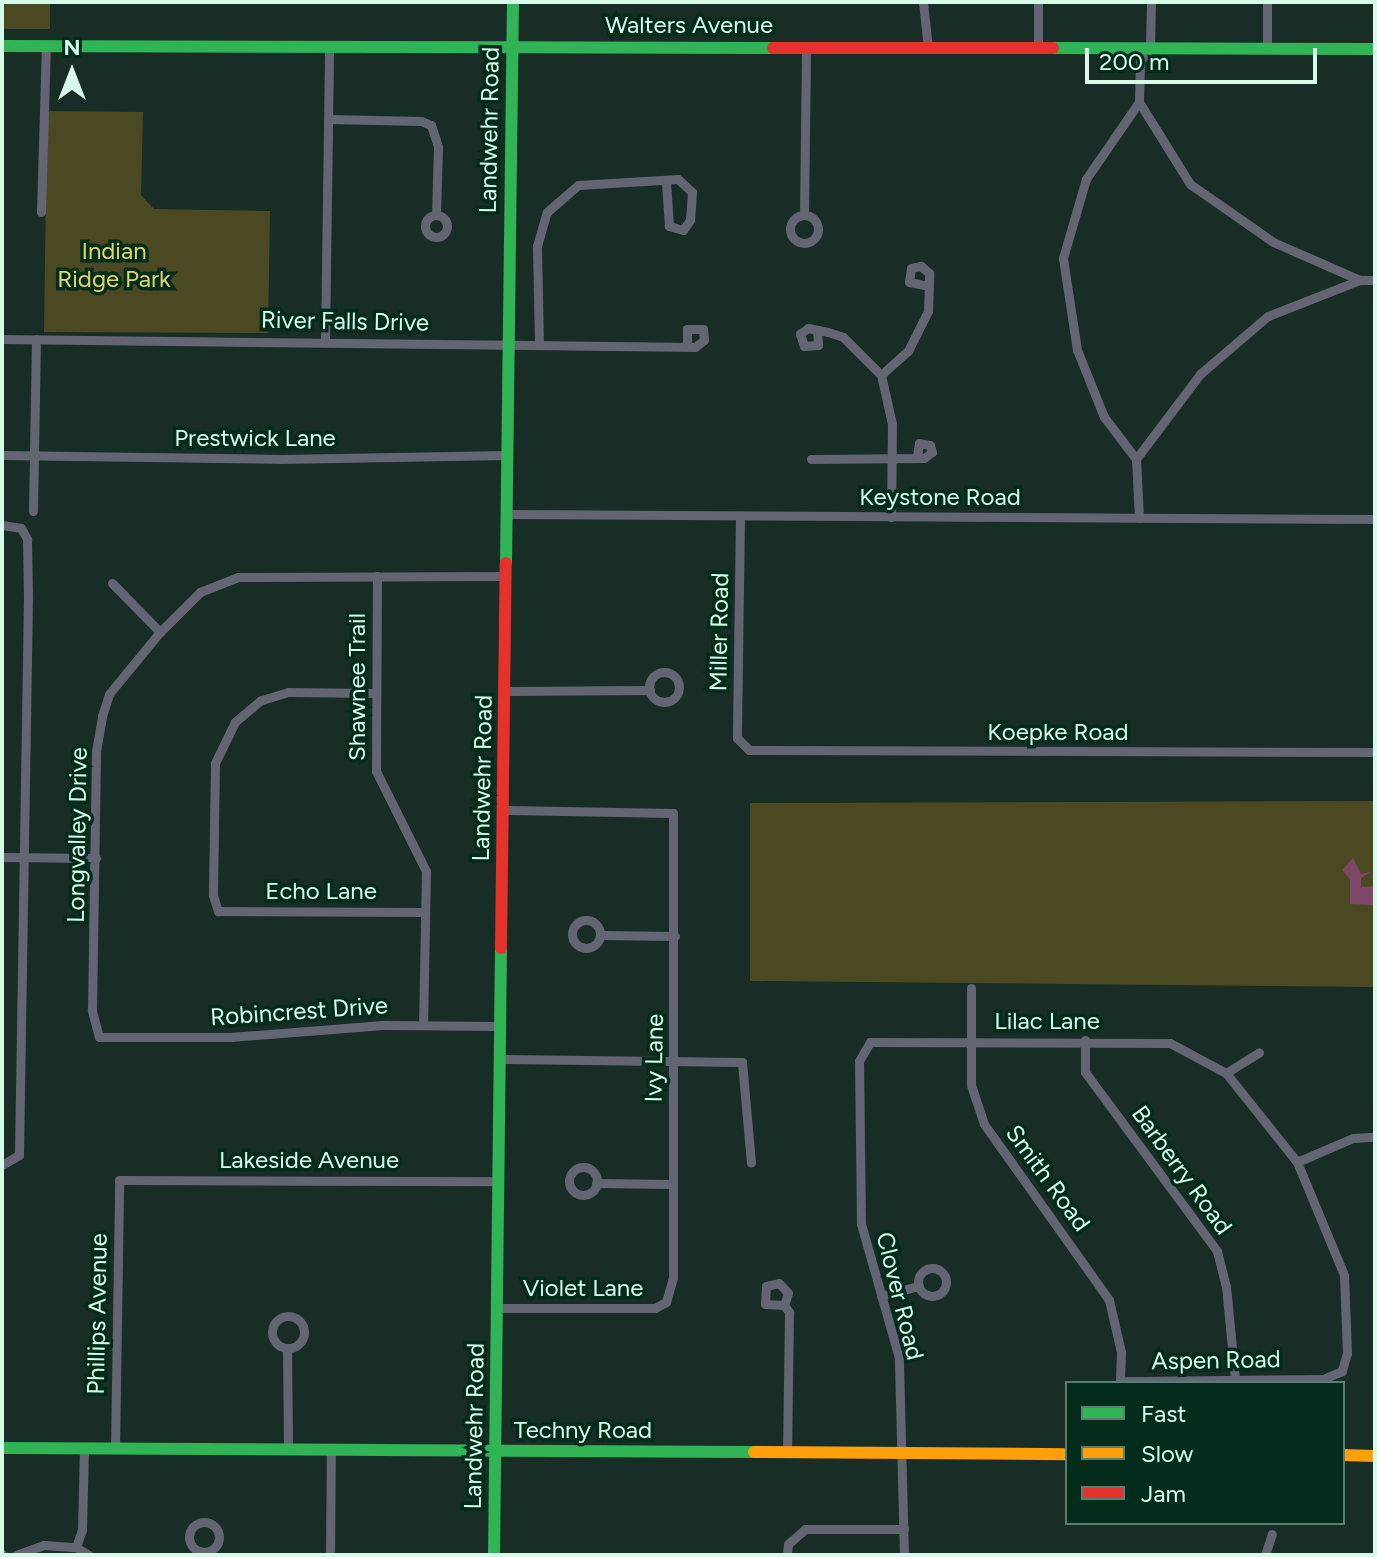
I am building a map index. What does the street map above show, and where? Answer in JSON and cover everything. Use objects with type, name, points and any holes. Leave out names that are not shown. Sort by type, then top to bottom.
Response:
[{"type":"main road","name":"Landwehr Road","points":[[494,1555],[513,2]]},
{"type":"main road","name":"Walters Avenue","points":[[2,46],[1375,49]]},
{"type":"main road","name":"Techny Road","points":[[2,1448],[1065,1454]]},
{"type":"main road","points":[[1345,1455],[1375,1456]]},
{"type":"street","points":[[923,2],[928,48]]},
{"type":"street","points":[[1038,2],[1038,48]]},
{"type":"street","points":[[1139,518],[1136,459],[1104,417],[1077,350],[1063,258],[1086,179],[1139,102],[1140,61],[1150,48],[1151,2]]},
{"type":"street","points":[[1267,2],[1267,48]]},
{"type":"street","points":[[41,212],[46,46]]},
{"type":"street","points":[[325,342],[329,47]]},
{"type":"street","points":[[804,215],[806,48]]},
{"type":"street","points":[[1139,102],[1190,184],[1273,242],[1360,280]]},
{"type":"street","points":[[329,119],[421,121],[431,125],[438,147],[436,215]]},
{"type":"street","points":[[539,344],[537,246],[547,212],[578,185],[685,181],[692,192],[690,220],[683,230],[669,226],[666,182]]},
{"type":"street","points":[[1136,459],[1200,374],[1268,316],[1360,280],[1375,280]]},
{"type":"street","points":[[881,375],[920,332],[928,311],[925,285]]},
{"type":"street","points":[[817,330],[855,345],[881,375],[892,424],[891,517]]},
{"type":"street","name":"River Falls Drive","points":[[2,339],[687,344]]},
{"type":"street","points":[[33,511],[36,339]]},
{"type":"street","name":"Prestwick Lane","points":[[2,455],[281,459],[507,455]]},
{"type":"street","points":[[811,459],[891,460],[917,456]]},
{"type":"street","name":"Keystone Road","points":[[506,514],[1375,519]]},
{"type":"street","name":"Miller Road","points":[[740,516],[737,738],[742,747]]},
{"type":"street","points":[[2,525],[21,528],[27,539],[19,1155],[14,1161],[2,1165]]},
{"type":"street","name":"Shawnee Trail","points":[[377,576],[376,771],[426,871],[423,1025]]},
{"type":"street","name":"Longvalley Drive","points":[[99,1037],[92,1010],[96,751],[109,694],[160,632],[200,592],[225,580],[505,576]]},
{"type":"street","points":[[112,583],[160,632]]},
{"type":"street","points":[[505,691],[650,690]]},
{"type":"street","name":"Echo Lane","points":[[375,693],[288,692],[261,700],[235,722],[215,763],[213,895],[218,911],[425,912]]},
{"type":"street","name":"Koepke Road","points":[[742,747],[1375,752]]},
{"type":"street","name":"Ivy Lane","points":[[503,810],[673,813],[673,1277],[666,1302]]},
{"type":"street","points":[[2,857],[96,858]]},
{"type":"street","points":[[600,935],[675,936]]},
{"type":"street","name":"Smith Road","points":[[971,988],[971,1085],[984,1124],[1109,1300],[1121,1352],[1120,1381]]},
{"type":"street","name":"Robincrest Drive","points":[[99,1037],[232,1037],[423,1025],[501,1026]]},
{"type":"street","name":"Lilac Lane","points":[[863,1048],[883,1041],[1085,1040],[1170,1043],[1226,1073]]},
{"type":"street","name":"Barberry Road","points":[[1085,1040],[1085,1072],[1217,1251],[1226,1286],[1235,1379]]},
{"type":"street","name":"Clover Road","points":[[863,1048],[858,1121],[861,1224],[899,1358],[904,1555]]},
{"type":"street","points":[[1259,1052],[1226,1073],[1297,1162],[1353,1138],[1375,1137]]},
{"type":"street","points":[[500,1059],[742,1062],[751,1163]]},
{"type":"street","name":"Aspen Road","points":[[1158,1381],[1332,1378],[1346,1367],[1344,1275],[1297,1162]]},
{"type":"street","name":"Lakeside Avenue","points":[[119,1180],[499,1181]]},
{"type":"street","name":"Phillips Avenue","points":[[115,1449],[119,1180]]},
{"type":"street","points":[[596,1183],[673,1184]]},
{"type":"street","points":[[881,1296],[919,1286]]},
{"type":"street","name":"Violet Lane","points":[[498,1308],[655,1308],[666,1302]]},
{"type":"street","points":[[784,1305],[789,1312],[787,1453]]},
{"type":"street","points":[[287,1348],[288,1450]]},
{"type":"street","points":[[76,1547],[82,1530],[84,1449]]},
{"type":"street","points":[[330,1555],[331,1450]]},
{"type":"street","points":[[787,1555],[788,1544],[805,1529],[904,1529]]},
{"type":"street","points":[[1265,1555],[1272,1534]]},
{"type":"street","points":[[16,1555],[44,1545],[76,1547],[89,1555]]},
{"type":"green space","points":[[2,2],[50,2],[50,29],[2,29]]},
{"type":"green space","name":"Indian Ridge Park","points":[[47,111],[143,112],[141,195],[154,209],[270,211],[268,333],[44,332]]},
{"type":"green space","points":[[1375,801],[1375,987],[750,981],[750,803]]},
{"type":"shaded area","points":[[1353,858],[1361,874],[1371,872],[1361,878],[1361,887],[1375,886],[1375,905],[1350,904],[1350,879],[1342,870]]},
{"type":"traffic: fast","points":[[506,563],[513,2]]},
{"type":"traffic: fast","points":[[2,46],[773,48]]},
{"type":"traffic: fast","points":[[1053,48],[1375,49]]},
{"type":"traffic: fast","points":[[494,1555],[501,948]]},
{"type":"traffic: fast","points":[[2,1448],[754,1452]]},
{"type":"traffic: slow","points":[[754,1452],[1065,1454]]},
{"type":"traffic: slow","points":[[1345,1455],[1375,1456]]},
{"type":"traffic: jam","points":[[773,48],[1053,48]]},
{"type":"traffic: jam","points":[[501,948],[506,563]]}]
